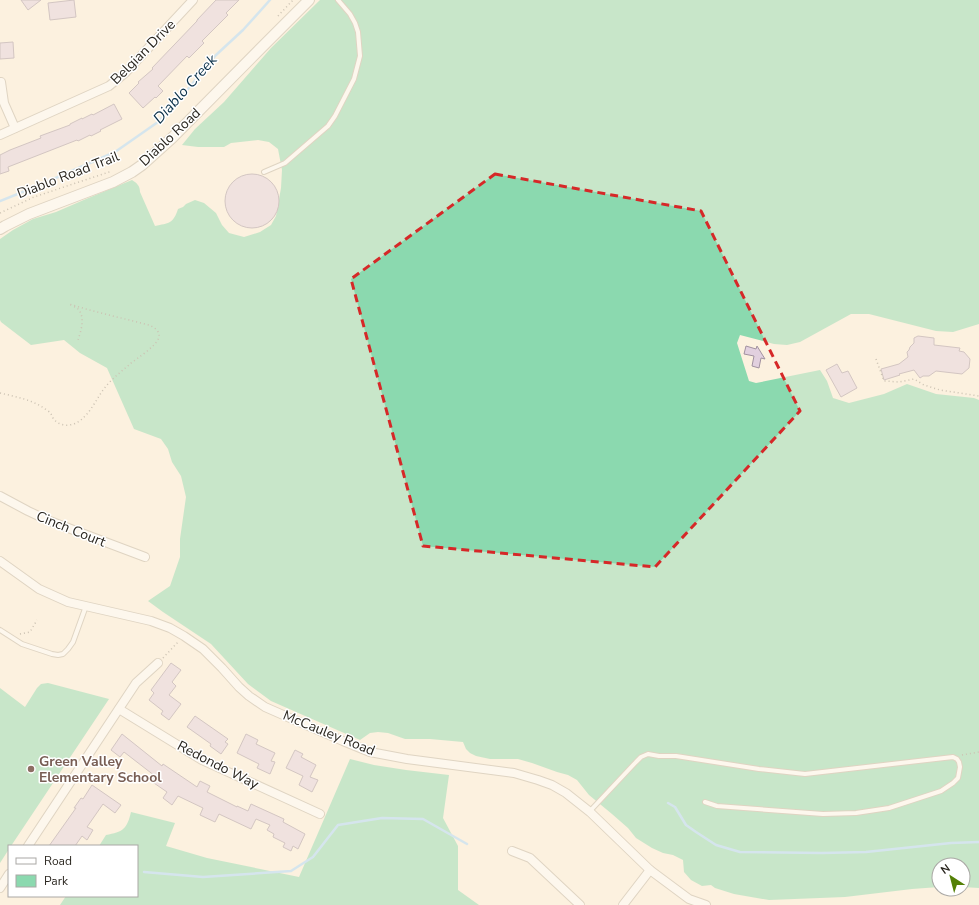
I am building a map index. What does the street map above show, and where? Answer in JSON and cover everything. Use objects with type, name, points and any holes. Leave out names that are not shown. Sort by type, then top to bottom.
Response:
[{"type":"street","name":"Belgian Drive","points":[[0,135],[109,86],[125,73],[193,0]]},
{"type":"street","name":"Diablo Road","points":[[0,229],[30,214],[108,184],[132,172],[172,138],[310,0]]},
{"type":"street","points":[[1,82],[4,102],[15,128]]},
{"type":"street","name":"Cinch Court","points":[[0,496],[47,520],[144,557]]},
{"type":"street","name":"McCauley Road","points":[[0,561],[39,589],[68,602],[151,621],[170,628],[203,650],[239,687],[264,707],[370,752],[407,759],[514,773],[552,785],[566,793],[590,812],[650,870],[689,900],[706,905]]},
{"type":"street","points":[[29,845],[136,683],[158,663]]},
{"type":"street","name":"Redondo Way","points":[[119,709],[202,760],[320,814]]},
{"type":"street","points":[[512,851],[530,858],[580,905]]},
{"type":"street","points":[[622,905],[650,870]]},
{"type":"street","points":[[0,888],[8,876]]},
{"type":"lane","points":[[264,172],[285,163],[328,126],[335,116],[354,79],[360,56],[358,32],[350,14],[338,0]]},
{"type":"lane","points":[[0,630],[22,644],[52,654],[63,654],[73,642],[86,606]]},
{"type":"lane","points":[[590,812],[636,762],[641,757],[648,754],[659,756],[676,756],[759,769],[805,774],[953,758],[957,759],[960,767],[958,778],[953,784],[941,791],[889,808],[856,813],[823,814],[717,806],[705,802]]},
{"type":"path","points":[[277,17],[293,0]]},
{"type":"path","name":"Diablo Road Trail","points":[[0,214],[34,197],[112,171]]},
{"type":"path","points":[[0,392],[23,398],[40,405],[52,414],[53,418],[59,424],[67,426],[78,423],[106,386],[131,363],[152,347],[157,342],[159,337],[155,328],[148,324],[68,304],[78,309],[82,316],[82,324],[78,340]]},
{"type":"path","points":[[876,359],[884,381],[898,382],[914,379],[924,385],[940,390],[979,396]]},
{"type":"path","points":[[22,644],[19,635],[30,632],[37,620]]},
{"type":"path","points":[[166,654],[179,641]]},
{"type":"path","points":[[953,758],[979,752]]},
{"type":"highlighted area","points":[[495,174],[701,211],[800,411],[655,567],[423,546],[351,279]]},
{"type":"green space","points":[[320,0],[979,0],[979,324],[953,332],[936,331],[869,314],[851,314],[800,342],[787,345],[774,344],[740,335],[737,343],[749,381],[756,383],[820,370],[827,381],[833,398],[849,403],[884,394],[907,384],[936,394],[974,398],[979,400],[979,888],[971,888],[971,857],[931,857],[931,888],[845,897],[769,900],[734,894],[715,888],[711,885],[702,886],[691,880],[684,872],[683,860],[652,848],[636,838],[628,828],[589,795],[577,780],[568,775],[518,759],[490,759],[476,756],[466,749],[463,742],[430,739],[405,739],[388,733],[378,732],[370,733],[360,740],[271,701],[248,684],[211,644],[148,601],[170,586],[180,557],[180,539],[186,497],[181,476],[172,462],[168,449],[161,439],[134,429],[107,368],[80,353],[64,340],[31,345],[1,322],[0,239],[33,219],[56,212],[132,180],[139,186],[140,192],[155,226],[170,222],[174,218],[178,209],[195,200],[204,203],[216,213],[222,225],[229,233],[244,237],[260,232],[271,225],[276,216],[281,188],[282,170],[278,149],[269,142],[258,140],[231,143],[224,147],[198,147],[182,145],[195,129],[224,102],[271,48]]},
{"type":"green space","name":"Green Valley Elementary School","points":[[48,683],[109,699],[12,845],[8,845],[8,851],[0,863],[0,688],[25,707],[41,684]]},
{"type":"green space","points":[[350,759],[374,765],[449,775],[443,818],[458,846],[458,890],[479,905],[60,905],[65,897],[138,897],[138,845],[100,845],[106,835],[117,833],[126,826],[131,812],[175,823],[166,846],[207,858],[299,877]]},
{"type":"building","points":[[21,0],[41,0],[28,10]]},
{"type":"building","points":[[74,0],[76,17],[50,20],[48,3]]},
{"type":"building","points":[[216,0],[239,0],[226,13],[228,15],[202,41],[204,43],[189,58],[187,56],[158,86],[163,91],[143,108],[129,93]]},
{"type":"building","points":[[13,42],[14,58],[0,59],[0,43]]},
{"type":"building","points":[[114,104],[122,119],[91,136],[90,135],[78,141],[77,140],[8,167],[9,171],[0,174],[0,155],[41,138],[40,136],[70,125],[92,114],[93,115]]},
{"type":"building","points":[[252,174],[262,176],[271,182],[277,191],[279,201],[277,211],[271,220],[262,226],[252,228],[242,226],[233,220],[227,211],[225,201],[227,191],[233,182],[242,176]]},
{"type":"building","points":[[918,336],[934,338],[934,345],[960,348],[959,351],[964,352],[970,359],[969,368],[962,374],[936,371],[929,376],[923,376],[920,378],[914,370],[884,380],[881,369],[899,364],[908,357],[907,352],[914,343],[914,338]]},
{"type":"building","points":[[746,346],[756,349],[757,346],[765,359],[761,358],[759,368],[752,366],[754,356],[744,354]]},
{"type":"building","points":[[837,364],[842,373],[848,371],[857,388],[841,397],[826,370]]},
{"type":"building","points":[[171,663],[181,670],[172,682],[176,686],[169,695],[181,704],[169,720],[161,714],[163,711],[149,700],[154,693],[151,690]]},
{"type":"building","points":[[195,716],[228,739],[225,742],[228,744],[221,754],[210,746],[211,744],[187,727]]},
{"type":"building","points":[[122,734],[162,766],[163,764],[197,787],[200,781],[210,786],[207,792],[237,807],[248,811],[251,804],[284,819],[283,822],[305,834],[298,849],[293,846],[291,851],[283,847],[285,843],[273,837],[274,834],[267,830],[270,825],[256,819],[251,829],[219,814],[215,822],[200,815],[203,808],[178,796],[172,805],[163,798],[167,792],[151,781],[155,776],[124,752],[120,757],[111,750]]},
{"type":"building","points":[[246,734],[258,740],[256,744],[275,753],[271,761],[275,762],[270,774],[257,768],[259,764],[237,753]]},
{"type":"building","points":[[295,750],[303,754],[301,757],[316,765],[310,777],[318,780],[312,792],[299,785],[303,776],[286,768]]},
{"type":"building","points":[[92,785],[121,805],[115,813],[103,804],[87,827],[93,830],[87,840],[82,836],[76,845],[50,845],[76,808],[74,808],[81,798],[83,799]]},
{"type":"waterway","name":"Diablo Creek","points":[[0,201],[115,152],[158,122],[216,55],[243,30],[270,0]]},
{"type":"waterway","points":[[668,803],[675,807],[686,825],[696,832],[716,845],[740,852],[866,852],[951,843],[979,842]]},
{"type":"waterway","points":[[144,872],[203,877],[291,871],[313,857],[338,825],[382,818],[423,819],[467,844]]},
{"type":"place","name":"Green Valley Elementary School","points":[[31,769]]}]
